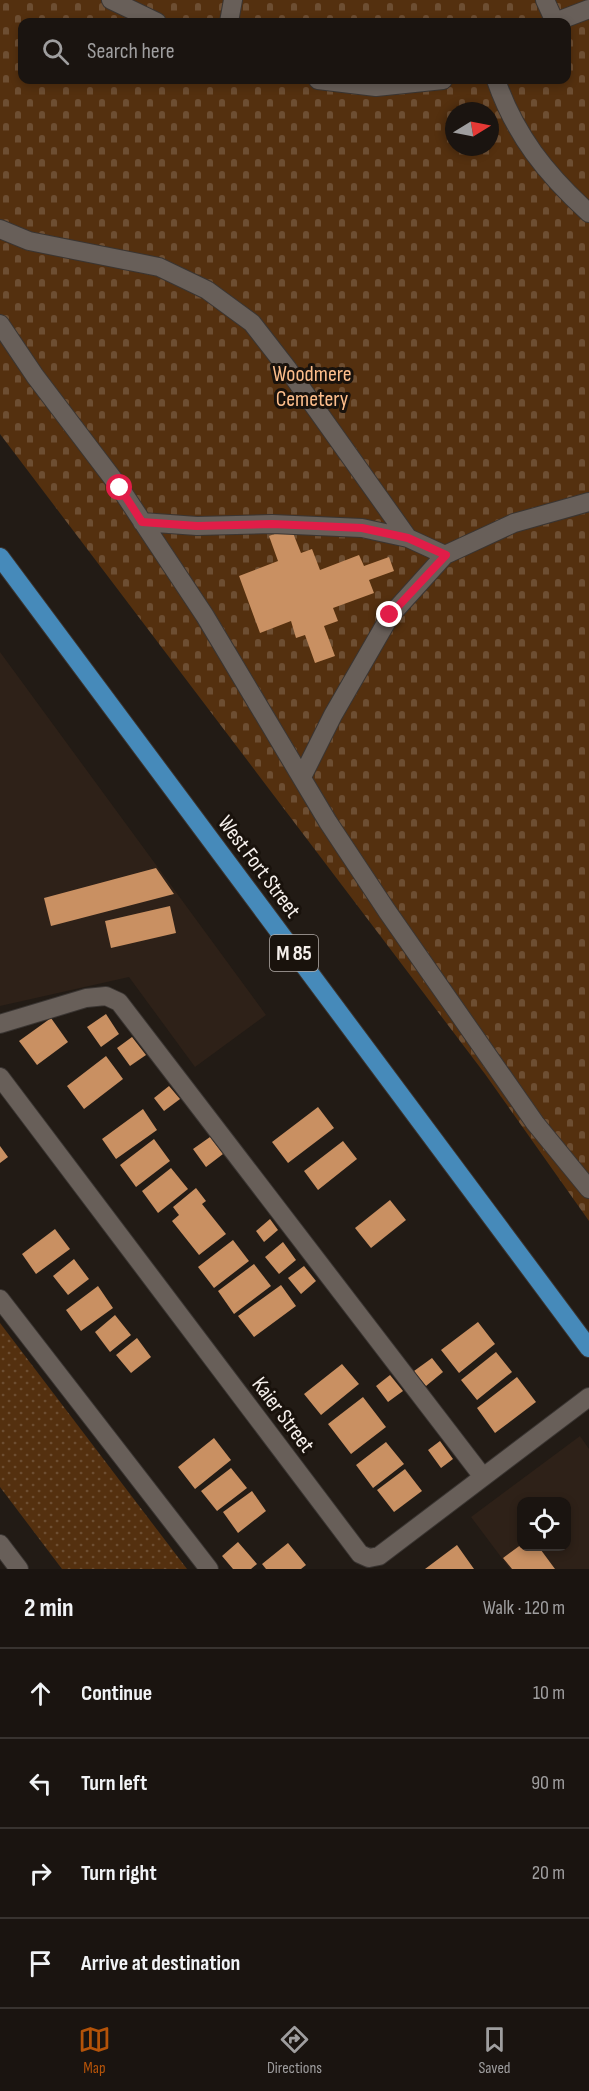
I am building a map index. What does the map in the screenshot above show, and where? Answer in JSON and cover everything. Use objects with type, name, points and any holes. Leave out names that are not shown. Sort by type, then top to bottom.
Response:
[{"type":"main road","name":"West Fort Street","points":[[0,557],[589,1348]]},
{"type":"street","points":[[111,0],[149,18]]},
{"type":"street","points":[[230,18],[233,0]]},
{"type":"street","points":[[545,0],[553,18]]},
{"type":"street","points":[[565,18],[589,9]]},
{"type":"street","points":[[351,84],[376,87],[405,84]]},
{"type":"street","points":[[497,84],[506,108],[526,145],[553,179],[589,213]]},
{"type":"street","points":[[0,229],[29,241],[159,267],[207,290],[252,323],[287,368],[408,538]]},
{"type":"street","points":[[0,324],[35,376],[120,488],[205,616],[387,912],[535,1123],[589,1189]]},
{"type":"street","points":[[302,777],[333,715],[390,615],[446,555],[514,523],[589,502]]},
{"type":"street","points":[[142,522],[197,526],[272,524],[362,528],[408,538],[446,555]]},
{"type":"street","points":[[0,1024],[86,998],[106,996],[119,1002],[483,1477]]},
{"type":"street","name":"Kaier Street","points":[[0,1077],[360,1554],[369,1558],[379,1556],[589,1397]]},
{"type":"street","points":[[0,1299],[209,1569]]},
{"type":"street","points":[[0,1544],[19,1569]]},
{"type":"shaded area","points":[[0,652],[266,1015],[195,1067],[129,977],[0,1006]]},
{"type":"shaded area","points":[[580,1436],[589,1449],[589,1569],[510,1569],[471,1517]]},
{"type":"green space","name":"Woodmere Cemetery","points":[[0,0],[589,0],[589,1221],[485,1074],[0,434]]},
{"type":"green space","points":[[0,1323],[187,1569],[62,1569],[0,1487]]},
{"type":"building","points":[[291,528],[301,553],[312,549],[320,570],[359,555],[364,566],[389,557],[394,571],[369,580],[374,593],[333,608],[338,621],[324,626],[335,656],[315,663],[305,635],[296,638],[291,621],[260,633],[239,576],[278,561],[269,536]]},
{"type":"building","points":[[156,868],[174,894],[51,926],[44,898]]},
{"type":"building","points":[[170,906],[176,933],[111,948],[105,921]]},
{"type":"building","points":[[106,1014],[119,1034],[101,1047],[87,1027]]},
{"type":"building","points":[[51,1018],[68,1042],[37,1065],[19,1041]]},
{"type":"building","points":[[132,1037],[146,1055],[130,1066],[117,1048]]},
{"type":"building","points":[[106,1056],[123,1079],[84,1109],[67,1086]]},
{"type":"building","points":[[169,1086],[180,1099],[164,1111],[154,1098]]},
{"type":"building","points":[[318,1107],[334,1128],[288,1163],[272,1142]]},
{"type":"building","points":[[143,1109],[157,1130],[116,1159],[102,1139]]},
{"type":"building","points":[[210,1137],[223,1154],[206,1167],[193,1149]]},
{"type":"building","points":[[154,1139],[170,1161],[136,1187],[120,1165]]},
{"type":"building","points":[[343,1141],[357,1159],[318,1190],[304,1171]]},
{"type":"building","points":[[0,1146],[8,1157],[0,1163]]},
{"type":"building","points":[[171,1168],[188,1189],[158,1213],[142,1191]]},
{"type":"building","points":[[196,1188],[206,1201],[202,1204],[226,1234],[199,1255],[172,1221],[179,1215],[173,1207]]},
{"type":"building","points":[[390,1200],[406,1220],[371,1248],[355,1228]]},
{"type":"building","points":[[270,1219],[278,1230],[264,1242],[256,1231]]},
{"type":"building","points":[[55,1229],[70,1249],[36,1274],[22,1254]]},
{"type":"building","points":[[233,1240],[249,1261],[214,1288],[198,1267]]},
{"type":"building","points":[[283,1242],[296,1260],[279,1274],[265,1257]]},
{"type":"building","points":[[74,1259],[89,1279],[68,1295],[53,1276]]},
{"type":"building","points":[[254,1264],[271,1286],[234,1314],[218,1291]]},
{"type":"building","points":[[304,1266],[316,1281],[301,1294],[288,1278]]},
{"type":"building","points":[[281,1285],[296,1306],[254,1337],[238,1316]]},
{"type":"building","points":[[98,1286],[113,1308],[81,1331],[66,1310]]},
{"type":"building","points":[[115,1315],[131,1335],[110,1352],[95,1332]]},
{"type":"building","points":[[478,1322],[495,1344],[459,1373],[441,1350]]},
{"type":"building","points":[[137,1338],[151,1357],[131,1373],[116,1355]]},
{"type":"building","points":[[496,1352],[512,1372],[477,1400],[461,1380]]},
{"type":"building","points":[[432,1358],[443,1372],[426,1386],[414,1371]]},
{"type":"building","points":[[342,1364],[359,1384],[321,1415],[304,1394]]},
{"type":"building","points":[[390,1375],[403,1391],[388,1402],[376,1386]]},
{"type":"building","points":[[517,1377],[536,1402],[495,1433],[477,1408]]},
{"type":"building","points":[[363,1397],[386,1427],[351,1454],[328,1424]]},
{"type":"building","points":[[214,1438],[231,1460],[195,1489],[178,1467]]},
{"type":"building","points":[[440,1441],[453,1459],[441,1468],[428,1450]]},
{"type":"building","points":[[386,1442],[404,1464],[373,1488],[356,1465]]},
{"type":"building","points":[[231,1468],[247,1488],[217,1511],[201,1491]]},
{"type":"building","points":[[405,1469],[422,1491],[394,1512],[377,1490]]},
{"type":"building","points":[[252,1491],[266,1511],[238,1533],[223,1512]]},
{"type":"building","points":[[238,1542],[257,1564],[251,1569],[233,1569],[222,1556]]},
{"type":"building","points":[[288,1543],[306,1565],[301,1569],[266,1569],[262,1564]]},
{"type":"building","points":[[457,1545],[474,1569],[425,1569]]},
{"type":"building","points":[[517,1548],[517,1551],[542,1551],[555,1569],[512,1569],[503,1558]]},
{"type":"route","points":[[120,488],[142,522],[197,526],[272,524],[362,528],[408,538],[446,555],[390,615]]}]
